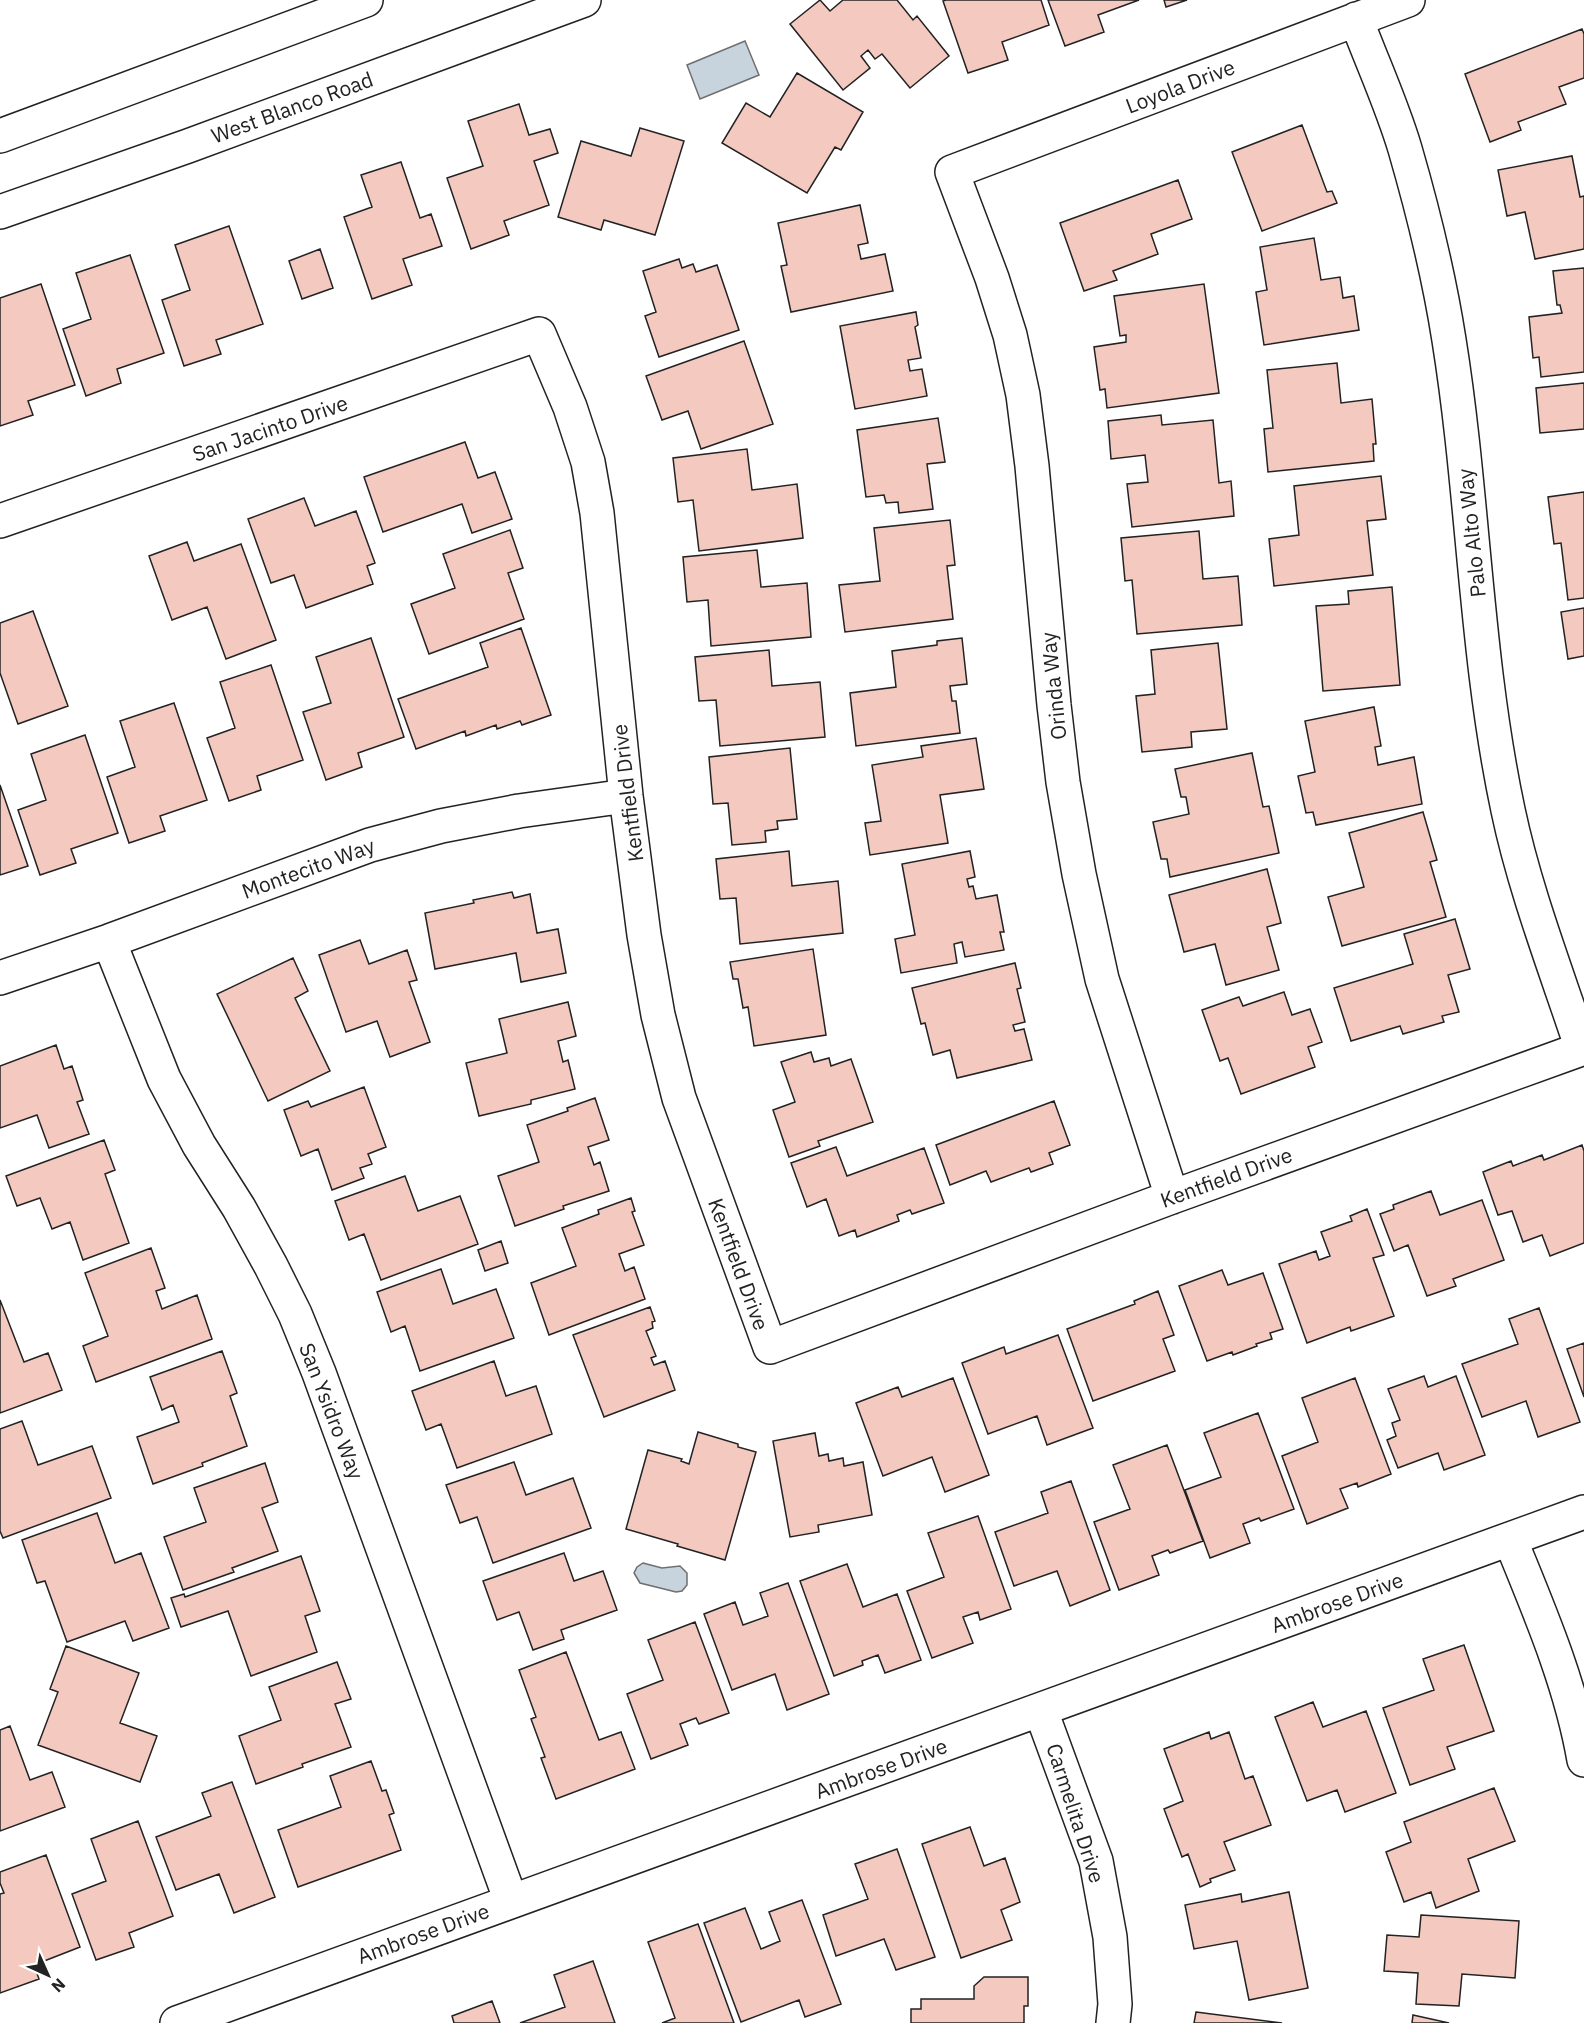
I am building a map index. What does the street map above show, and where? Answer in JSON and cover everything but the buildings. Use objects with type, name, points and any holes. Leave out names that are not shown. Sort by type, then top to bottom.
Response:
[{"type":"street","points":[[0,136],[366,0]]},
{"type":"street","name":"West Blanco Road","points":[[0,212],[188,146],[584,0]]},
{"type":"street","name":"Loyola Drive","points":[[952,172],[1408,0]]},
{"type":"street","name":"Palo Alto Way","points":[[1356,19],[1404,147],[1438,277],[1459,411],[1492,718],[1508,810],[1529,890],[1583,1048]]},
{"type":"street","name":"Orinda Way","points":[[952,172],[992,278],[1010,335],[1023,395],[1032,466],[1061,771],[1082,886],[1102,979],[1172,1197]]},
{"type":"street","name":"Kentfield Drive","points":[[539,334],[570,407],[588,462],[597,513],[626,796],[644,935],[658,1015],[679,1098],[770,1347],[1172,1197],[1583,1048]]},
{"type":"street","name":"San Jacinto Drive","points":[[0,521],[539,334]]},
{"type":"street","name":"Montecito Way","points":[[0,978],[109,941],[370,845],[474,819],[626,796]]},
{"type":"street","name":"San Ysidro Way","points":[[109,941],[164,1079],[199,1145],[239,1208],[295,1314],[319,1373],[511,1901]]},
{"type":"street","name":"Ambrose Drive","points":[[177,2023],[1584,1512]]},
{"type":"street","points":[[1510,1539],[1556,1658],[1584,1760]]},
{"type":"street","name":"Carmelita Drive","points":[[1041,1711],[1096,1861],[1110,1937],[1115,2004],[1113,2023]]},
{"type":"shaded area","points":[[745,41],[759,75],[700,99],[687,65]]},
{"type":"shaded area","points":[[643,1563],[662,1568],[680,1566],[687,1573],[687,1585],[682,1591],[676,1592],[640,1583],[634,1573]]}]
